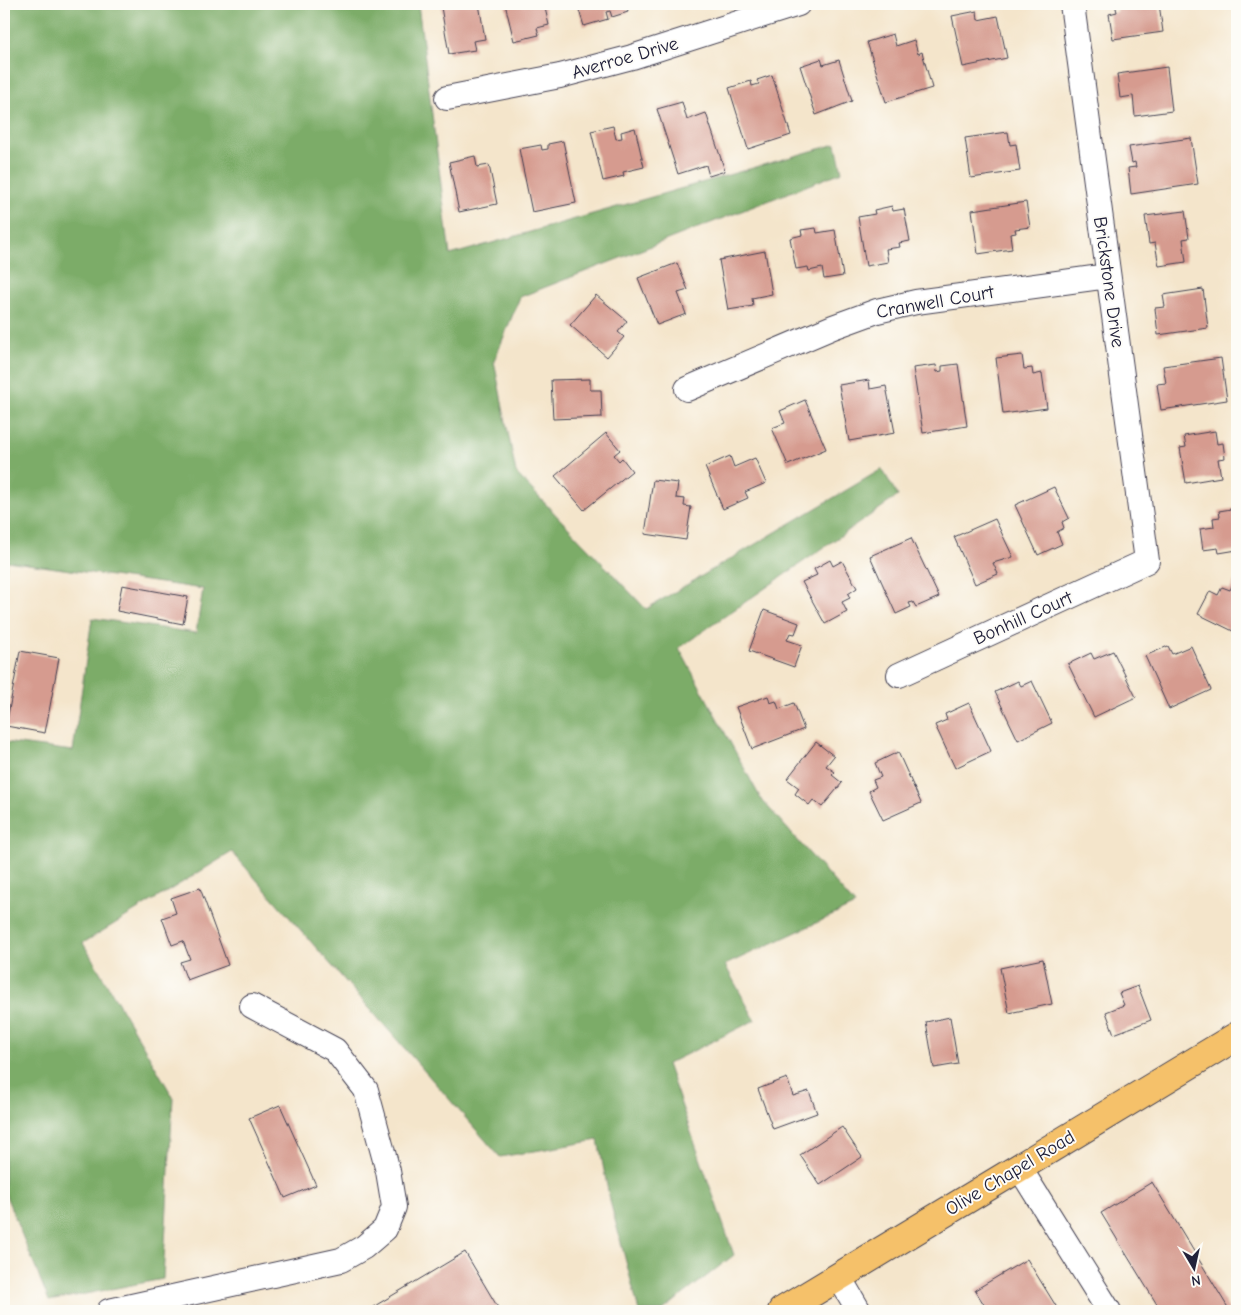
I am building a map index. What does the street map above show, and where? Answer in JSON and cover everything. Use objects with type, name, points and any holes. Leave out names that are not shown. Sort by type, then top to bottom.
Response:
[{"type":"main road","name":"Olive Chapel Road","points":[[782,1311],[1237,1036]]},
{"type":"street","name":"Averroe Drive","points":[[447,98],[560,76],[632,57],[798,4]]},
{"type":"street","name":"Brickstone Drive","points":[[1072,4],[1147,561]]},
{"type":"street","name":"Cranwell Court","points":[[687,389],[833,327],[877,311],[916,302],[1108,276]]},
{"type":"street","name":"Bonhill Court","points":[[898,675],[1147,561]]},
{"type":"street","points":[[109,1311],[341,1260],[364,1248],[385,1229],[394,1207],[388,1171],[366,1090],[335,1050],[252,1006]]},
{"type":"street","points":[[1019,1167],[1109,1311]]},
{"type":"street","points":[[839,1277],[859,1311]]},
{"type":"green space","points":[[4,4],[418,4],[450,255],[836,144],[842,172],[520,297],[494,361],[516,473],[646,609],[882,469],[898,496],[679,648],[761,799],[855,905],[725,965],[755,1020],[667,1064],[734,1255],[662,1311],[639,1311],[610,1201],[598,1140],[500,1157],[232,852],[83,943],[173,1097],[163,1279],[49,1301],[4,1191],[4,742],[73,751],[92,618],[196,633],[203,589],[7,561],[4,585]]},
{"type":"building","points":[[459,4],[479,4],[485,39],[473,41],[475,50],[449,54],[441,7]]},
{"type":"building","points":[[505,4],[544,4],[549,25],[537,28],[539,35],[514,41]]},
{"type":"building","points":[[577,4],[626,4],[628,12],[612,17],[610,11],[606,12],[608,19],[584,26]]},
{"type":"building","points":[[1115,4],[1159,4],[1163,32],[1113,39],[1109,14],[1117,12]]},
{"type":"building","points":[[977,11],[978,20],[998,16],[1007,58],[963,67],[952,16]]},
{"type":"building","points":[[893,34],[896,46],[914,40],[918,54],[922,52],[932,88],[886,102],[867,42]]},
{"type":"building","points":[[821,59],[823,65],[839,60],[852,101],[816,115],[800,66]]},
{"type":"building","points":[[1167,67],[1172,111],[1135,116],[1133,96],[1120,98],[1117,74]]},
{"type":"building","points":[[772,75],[791,135],[748,149],[729,88],[751,81],[752,86],[759,84],[757,80]]},
{"type":"building","points":[[682,102],[687,120],[706,113],[725,171],[709,176],[706,165],[678,174],[657,109]]},
{"type":"building","points":[[613,126],[616,139],[622,138],[621,132],[635,128],[644,167],[623,172],[624,176],[603,181],[591,131]]},
{"type":"building","points":[[1008,132],[1010,145],[1016,144],[1020,171],[971,178],[965,138]]},
{"type":"building","points":[[1191,138],[1198,184],[1131,194],[1128,168],[1136,167],[1135,162],[1132,163],[1129,147]]},
{"type":"building","points":[[563,141],[576,203],[532,212],[519,149],[541,145],[542,150],[548,149],[548,144]]},
{"type":"building","points":[[475,156],[477,167],[489,165],[497,204],[459,212],[449,162]]},
{"type":"building","points":[[1026,202],[1030,227],[1015,229],[1016,233],[1010,234],[1012,249],[978,254],[972,210]]},
{"type":"building","points":[[892,206],[893,211],[904,209],[910,241],[899,243],[900,247],[886,249],[888,262],[866,266],[858,217],[875,214],[874,210]]},
{"type":"building","points":[[1185,211],[1189,238],[1183,239],[1186,262],[1159,266],[1155,243],[1149,244],[1145,216]]},
{"type":"building","points":[[816,228],[817,233],[835,230],[843,276],[824,279],[822,268],[809,271],[808,267],[796,269],[790,238],[802,235],[801,230]]},
{"type":"building","points":[[765,251],[772,294],[752,298],[753,306],[728,310],[719,260]]},
{"type":"building","points":[[677,263],[688,290],[678,293],[686,314],[657,325],[638,278]]},
{"type":"building","points":[[1203,289],[1208,328],[1158,335],[1155,308],[1165,307],[1163,295]]},
{"type":"building","points":[[596,295],[627,321],[618,332],[624,337],[607,357],[570,325]]},
{"type":"building","points":[[1022,355],[1024,369],[1032,368],[1033,375],[1042,373],[1047,408],[1003,414],[996,358]]},
{"type":"building","points":[[1221,358],[1227,400],[1161,410],[1157,384],[1166,383],[1163,366]]},
{"type":"building","points":[[958,364],[967,426],[923,433],[913,368],[936,365],[937,372],[942,371],[942,366]]},
{"type":"building","points":[[590,379],[590,390],[601,390],[602,417],[553,419],[551,380]]},
{"type":"building","points":[[869,380],[870,389],[886,386],[895,433],[849,441],[839,385]]},
{"type":"building","points":[[805,400],[826,449],[788,465],[772,428],[785,423],[780,411]]},
{"type":"building","points":[[1215,431],[1217,444],[1223,443],[1225,458],[1218,459],[1221,477],[1186,483],[1180,448],[1186,447],[1184,436]]},
{"type":"building","points":[[606,433],[620,450],[614,455],[619,461],[622,458],[632,471],[584,510],[555,476]]},
{"type":"building","points":[[730,456],[734,467],[755,458],[766,483],[745,492],[748,498],[723,509],[705,467]]},
{"type":"building","points":[[653,480],[678,483],[676,498],[685,499],[684,506],[691,507],[686,540],[645,534]]},
{"type":"building","points":[[1054,487],[1069,518],[1062,522],[1064,528],[1057,532],[1062,544],[1038,555],[1015,505]]},
{"type":"building","points":[[1237,508],[1237,550],[1219,553],[1218,548],[1203,550],[1200,529],[1214,527],[1213,518],[1220,517],[1219,511]]},
{"type":"building","points":[[995,519],[1013,557],[993,563],[998,574],[975,584],[954,537]]},
{"type":"building","points":[[911,538],[939,597],[916,607],[913,602],[909,603],[911,607],[896,614],[870,556]]},
{"type":"building","points":[[830,560],[833,566],[842,561],[857,588],[848,594],[850,598],[842,602],[847,612],[825,624],[802,582],[817,575],[814,569]]},
{"type":"building","points":[[1235,580],[1237,581],[1237,633],[1198,614],[1210,591],[1218,595],[1222,587],[1230,590]]},
{"type":"building","points":[[122,585],[188,597],[183,624],[117,611]]},
{"type":"building","points":[[764,610],[799,623],[795,634],[790,633],[787,640],[802,645],[794,667],[749,651]]},
{"type":"building","points":[[1168,646],[1172,654],[1191,646],[1211,690],[1169,709],[1145,656]]},
{"type":"building","points":[[20,651],[59,658],[45,733],[6,726]]},
{"type":"building","points":[[1113,651],[1136,697],[1094,717],[1068,664],[1091,653],[1094,659]]},
{"type":"building","points":[[1018,681],[1021,686],[1032,681],[1052,723],[1018,740],[995,692]]},
{"type":"building","points":[[768,696],[770,703],[776,701],[779,709],[794,703],[804,729],[752,749],[736,707]]},
{"type":"building","points":[[969,703],[991,751],[955,768],[935,725],[947,720],[945,714]]},
{"type":"building","points":[[816,742],[834,756],[826,766],[835,772],[832,775],[842,783],[822,807],[813,800],[809,805],[795,794],[799,788],[787,779]]},
{"type":"building","points":[[898,752],[921,803],[883,820],[869,791],[876,787],[873,780],[881,777],[875,763]]},
{"type":"building","points":[[200,888],[228,965],[187,980],[180,962],[190,959],[183,941],[172,945],[162,918],[176,913],[171,898]]},
{"type":"building","points":[[1043,959],[1052,1004],[1009,1013],[1000,968]]},
{"type":"building","points":[[1138,986],[1151,1020],[1114,1034],[1106,1012],[1124,1005],[1119,993]]},
{"type":"building","points":[[950,1017],[958,1064],[934,1068],[926,1022]]},
{"type":"building","points":[[787,1078],[793,1096],[809,1091],[817,1113],[773,1129],[758,1089]]},
{"type":"building","points":[[280,1105],[316,1185],[285,1198],[249,1118]]},
{"type":"building","points":[[842,1127],[862,1157],[820,1185],[800,1155]]},
{"type":"building","points":[[1152,1182],[1230,1311],[1161,1311],[1101,1213]]},
{"type":"building","points":[[465,1252],[500,1311],[368,1310]]},
{"type":"building","points":[[1027,1259],[1059,1311],[988,1311],[975,1290]]}]
